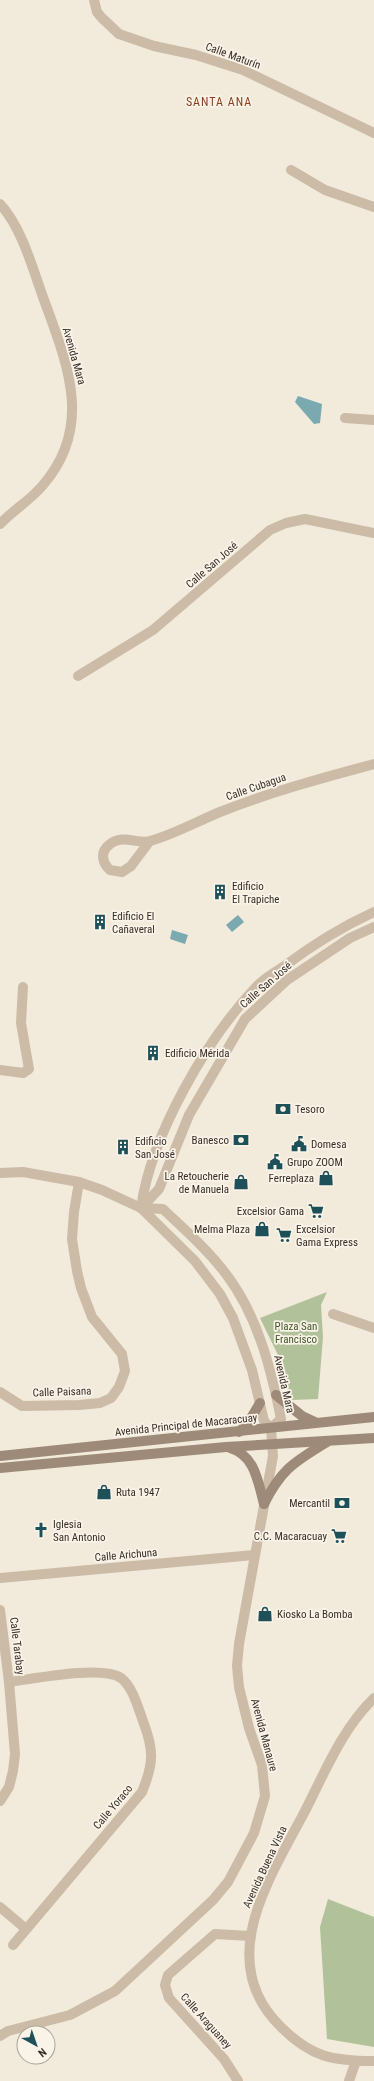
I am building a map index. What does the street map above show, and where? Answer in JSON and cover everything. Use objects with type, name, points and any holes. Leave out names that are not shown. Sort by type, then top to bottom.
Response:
[{"type":"street","name":"Calle Maturín","points":[[94,0],[97,12],[118,34],[154,46],[196,55],[243,70],[374,133]]},
{"type":"street","points":[[291,170],[325,190],[374,207]]},
{"type":"street","name":"Avenida Mara","points":[[0,204],[8,213],[35,276],[61,347],[70,376],[73,398],[71,421],[66,444],[56,467],[43,486],[0,524]]},
{"type":"street","points":[[345,418],[374,420]]},
{"type":"street","name":"Calle San José","points":[[78,676],[154,630],[270,530],[286,523],[305,519],[374,533]]},
{"type":"street","name":"Calle Cubagua","points":[[149,842],[221,812],[286,789],[374,764]]},
{"type":"street","name":"Calle San José","points":[[141,1208],[144,1186],[154,1156],[198,1067],[230,1017],[259,983],[301,953],[342,927],[374,912]]},
{"type":"street","name":"Calle San José","points":[[141,1208],[159,1189],[189,1115],[245,1019],[287,980],[350,938],[374,927]]},
{"type":"street","points":[[0,1070],[23,1073],[29,1069],[21,1023],[23,987]]},
{"type":"street","points":[[176,1109],[189,1115]]},
{"type":"street","name":"Avenida Mara","points":[[0,1173],[23,1172],[79,1182],[141,1208],[163,1209],[199,1243],[227,1275],[253,1320],[270,1368],[281,1419],[271,1428],[264,1421],[252,1370],[233,1318],[220,1294],[195,1261],[141,1208]]},
{"type":"street","name":"Calle Paisana","points":[[0,1392],[22,1406],[79,1405],[100,1402],[111,1398],[119,1387],[125,1370],[122,1354],[92,1317],[83,1295],[77,1271],[72,1239],[74,1212],[79,1182]]},
{"type":"street","points":[[334,1314],[374,1328]]},
{"type":"street","points":[[276,1395],[302,1416],[317,1422]]},
{"type":"street","points":[[239,1432],[248,1423],[260,1403]]},
{"type":"street","name":"Avenida Principal de Macaracuay","points":[[0,1456],[374,1417]]},
{"type":"street","name":"Avenida Manaure","points":[[0,2036],[8,2031],[70,2015],[115,1991],[213,1900],[228,1882],[254,1833],[265,1796],[264,1780],[262,1765],[243,1707],[237,1666],[239,1644],[254,1555],[273,1456],[271,1428]]},
{"type":"street","points":[[0,1468],[226,1447],[374,1438]]},
{"type":"street","points":[[264,1504],[282,1474],[301,1457],[328,1441]]},
{"type":"street","points":[[226,1447],[238,1451],[249,1460],[253,1468],[264,1504]]},
{"type":"street","name":"Calle Arichuna","points":[[0,1578],[254,1555]]},
{"type":"street","name":"Calle Tarabay","points":[[0,1610],[9,1682],[15,1754],[14,1771],[9,1788],[0,1801]]},
{"type":"street","name":"Calle Yoraco","points":[[9,1682],[87,1672],[113,1674],[121,1678],[128,1686],[136,1702],[151,1743],[152,1753],[150,1770],[142,1792],[13,1945]]},
{"type":"street","name":"Avenida Buena Vista","points":[[374,1698],[364,1708],[340,1743],[266,1888],[254,1915],[248,1955],[250,1975],[256,1993],[268,2014],[288,2034],[316,2053],[341,2061],[374,2061]]},
{"type":"street","points":[[0,1907],[26,1929]]},
{"type":"street","name":"Calle Araguaney","points":[[238,2081],[224,2059],[169,1998],[165,1985],[168,1975],[215,1934],[250,1936]]},
{"type":"street","points":[[349,2081],[356,2061]]},
{"type":"green space","name":"Plaza San Francisco","points":[[327,1292],[321,1305],[323,1337],[318,1399],[292,1400],[279,1357],[260,1318]]},
{"type":"green space","points":[[328,1899],[374,1917],[374,2047],[327,2039],[320,1927]]},
{"type":"water","points":[[298,396],[322,404],[320,423],[314,424],[295,402]]},
{"type":"water","points":[[238,915],[244,922],[232,932],[226,925]]},
{"type":"water","points":[[172,930],[188,935],[185,944],[170,939]]},
{"type":"place","name":"Edificio El Trapiche","points":[[220,892]]},
{"type":"place","name":"Edificio El Cañaveral","points":[[100,922]]},
{"type":"place","name":"Edificio Mérida","points":[[153,1053]]},
{"type":"place","name":"Tesoro","points":[[283,1109]]},
{"type":"place","name":"Banesco","points":[[241,1140]]},
{"type":"place","name":"Domesa","points":[[299,1144]]},
{"type":"place","name":"Edificio San José","points":[[123,1147]]},
{"type":"place","name":"Grupo ZOOM","points":[[275,1162]]},
{"type":"place","name":"Ferreplaza","points":[[326,1178]]},
{"type":"place","name":"La Retoucherie de Manuela","points":[[241,1182]]},
{"type":"place","name":"Excelsior Gama","points":[[316,1211]]},
{"type":"place","name":"Melma Plaza","points":[[262,1229]]},
{"type":"place","name":"Excelsior Gama Express","points":[[284,1235]]},
{"type":"place","name":"Ruta 1947","points":[[104,1492]]},
{"type":"place","name":"Mercantil","points":[[342,1503]]},
{"type":"place","name":"Iglesia San Antonio","points":[[41,1530]]},
{"type":"place","name":"C.C. Macaracuay","points":[[339,1536]]},
{"type":"place","name":"Kiosko La Bomba","points":[[265,1614]]},
{"type":"district","name":"SANTA ANA","points":[[219,102]]}]
